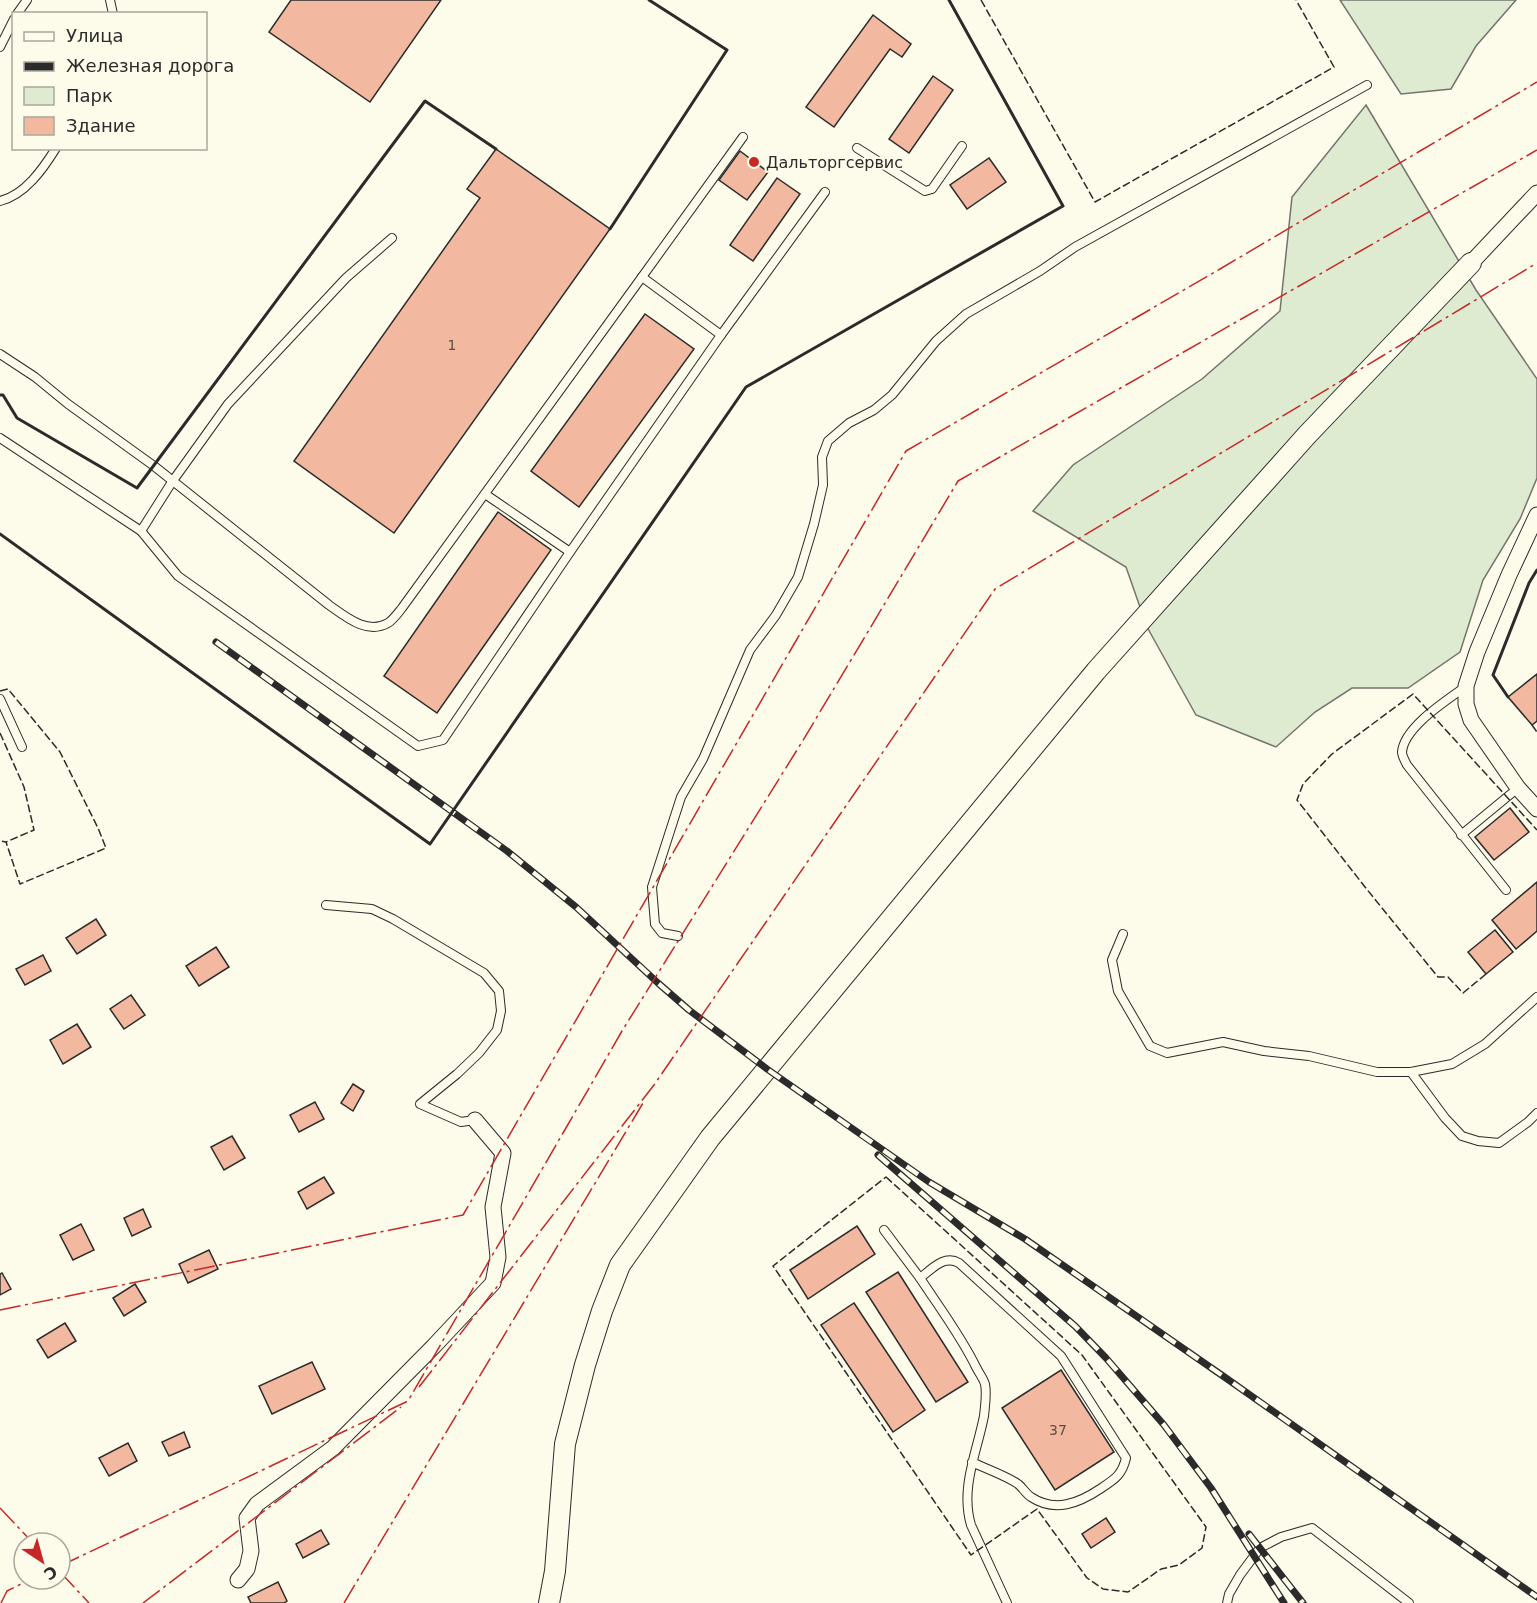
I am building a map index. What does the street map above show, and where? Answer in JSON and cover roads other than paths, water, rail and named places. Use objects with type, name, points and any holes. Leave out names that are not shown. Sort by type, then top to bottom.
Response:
[{"type":"street","points":[[549,1603],[555,1571],[565,1444],[585,1365],[620,1265],[710,1138],[1096,671],[1307,435],[1537,193]]},
{"type":"street","points":[[1537,515],[1509,575],[1466,686],[1466,704],[1471,720],[1518,788],[1537,809]]},
{"type":"street","points":[[238,1580],[247,1569],[251,1551],[248,1518],[257,1504],[333,1448],[493,1283],[498,1257],[493,1207],[503,1153],[475,1119]]},
{"type":"lane","points":[[0,47],[12,23]]},
{"type":"lane","points":[[678,936],[662,933],[655,924],[652,887],[681,797],[703,759],[750,650],[776,615],[798,577],[823,485],[822,457],[828,441],[849,423],[874,410],[892,395],[936,341],[966,314],[1040,271],[1075,247],[1367,85]]},
{"type":"lane","points":[[0,354],[154,466],[351,621],[370,628],[388,623],[402,608],[742,137]]},
{"type":"lane","points":[[857,148],[925,191],[932,189],[962,146]]},
{"type":"lane","points":[[0,201],[9,199],[23,189],[47,163],[55,150]]},
{"type":"lane","points":[[0,438],[141,531],[178,576],[418,746],[443,740],[721,335],[825,192]]},
{"type":"lane","points":[[141,531],[172,482],[228,404],[346,278],[392,238]]},
{"type":"lane","points":[[642,277],[721,335]]},
{"type":"lane","points":[[485,494],[570,552]]},
{"type":"lane","points":[[1466,686],[1411,730],[1402,751],[1407,765],[1506,890]]},
{"type":"lane","points":[[0,699],[22,747]]},
{"type":"lane","points":[[1461,835],[1518,788]]},
{"type":"lane","points":[[326,905],[372,909],[393,919],[484,973],[499,991],[501,1011],[496,1029],[464,1067],[420,1104],[460,1122],[475,1119]]},
{"type":"lane","points":[[1123,934],[1112,960],[1118,991],[1150,1046],[1167,1053],[1223,1042],[1264,1051],[1309,1056],[1377,1072],[1411,1072],[1452,1064],[1485,1044],[1537,997]]},
{"type":"lane","points":[[1411,1072],[1445,1118],[1462,1136],[1478,1141],[1499,1143],[1537,1113]]},
{"type":"lane","points":[[884,1230],[920,1278],[969,1352],[985,1384],[986,1404],[972,1462],[967,1512],[1007,1603]]},
{"type":"lane","points":[[920,1278],[945,1260],[952,1259],[959,1263],[1061,1356],[1126,1458],[1123,1471],[1089,1496],[1071,1504],[1050,1505],[1031,1497],[1018,1484],[972,1462]]},
{"type":"lane","points":[[1227,1603],[1229,1594],[1240,1575],[1260,1548],[1281,1537],[1312,1528],[1409,1603]]},
{"type":"railway","points":[[216,642],[507,851],[576,907],[689,1010],[767,1069],[929,1182],[1025,1239],[1537,1597]]},
{"type":"railway","points":[[878,1155],[1075,1326],[1106,1358],[1164,1425],[1211,1488],[1284,1603]]},
{"type":"railway","points":[[1249,1534],[1303,1603]]},
{"type":"place","name":"Дальторгсервис","points":[[754,162]]}]
